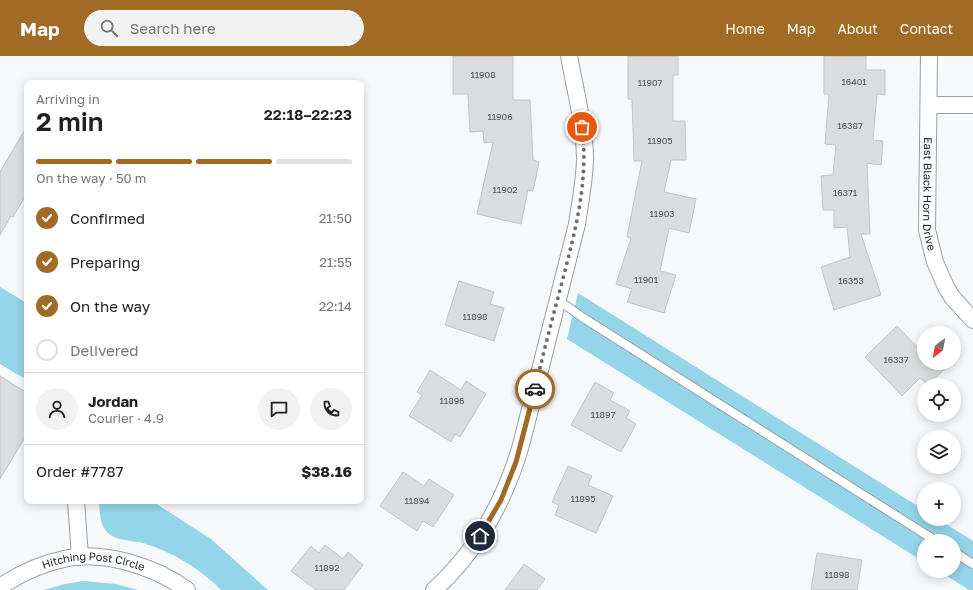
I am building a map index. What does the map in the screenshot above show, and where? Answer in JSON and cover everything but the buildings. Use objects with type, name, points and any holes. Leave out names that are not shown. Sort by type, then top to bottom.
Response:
[{"type":"street","points":[[434,590],[468,553],[480,536],[491,518],[509,481],[521,445],[558,299],[576,224],[584,173],[585,156],[582,123],[569,56]]},
{"type":"street","name":"East Black Horn Drive","points":[[929,56],[927,230],[935,262],[946,287],[952,297],[973,320]]},
{"type":"street","points":[[929,105],[973,105]]},
{"type":"street","points":[[76,504],[80,557]]},
{"type":"street","name":"Hitching Post Circle","points":[[0,587],[26,572],[59,560],[80,557],[100,558],[136,565],[166,577],[187,590]]},
{"type":"lane","points":[[558,299],[582,317],[925,534]]},
{"type":"lane","points":[[961,556],[973,564]]},
{"type":"shaded area","points":[[0,287],[24,301],[24,378],[0,364]]},
{"type":"shaded area","points":[[578,293],[917,506],[917,526],[949,526],[973,541],[973,590],[969,590],[950,578],[961,578],[961,534],[917,534],[917,558],[567,339]]},
{"type":"shaded area","points":[[99,504],[157,504],[211,539],[268,590],[221,590],[195,568],[175,556],[143,543],[114,537],[108,533],[102,525]]},
{"type":"shaded area","points":[[83,581],[116,584],[138,590],[44,590]]},
{"type":"way so far","points":[[535,389],[569,256],[582,194],[585,156],[582,127]]},
{"type":"route","points":[[480,536],[501,500],[509,481],[521,445],[535,389]]}]
